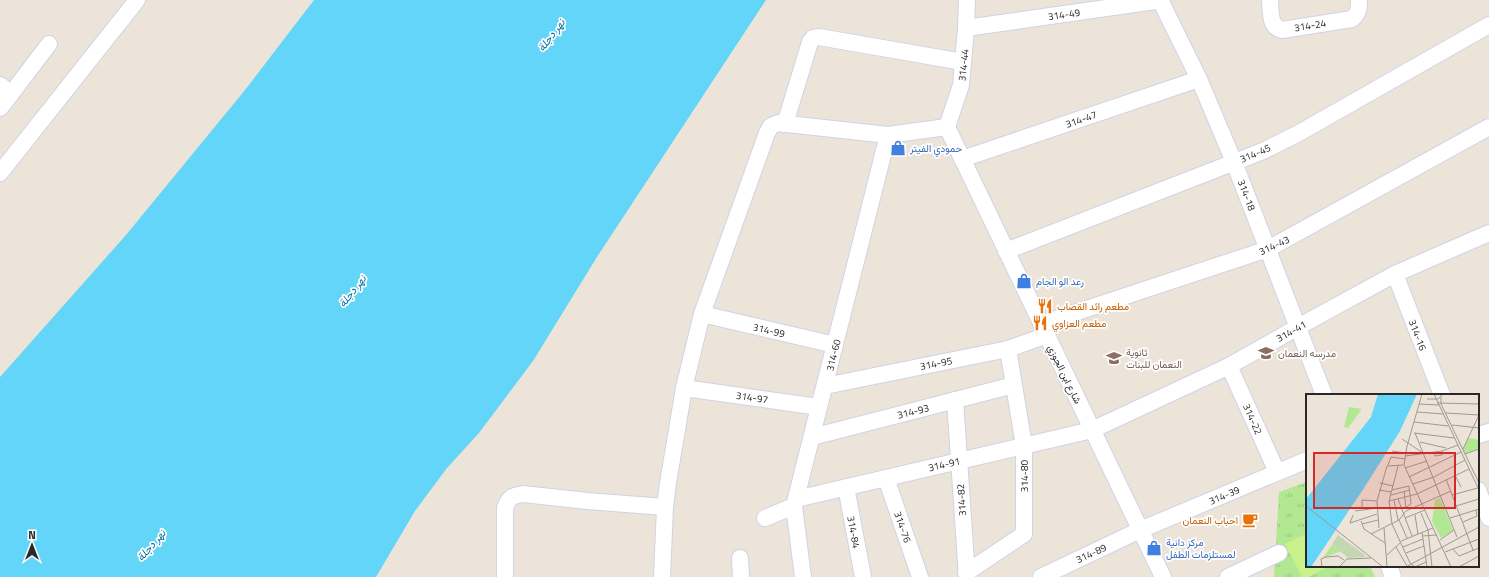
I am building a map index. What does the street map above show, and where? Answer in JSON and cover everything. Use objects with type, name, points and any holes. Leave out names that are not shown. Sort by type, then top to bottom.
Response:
[{"type":"street","points":[[0,173],[137,0]]},
{"type":"street","name":"314-44","points":[[947,127],[961,84],[964,62],[967,0]]},
{"type":"street","name":"314-49","points":[[966,28],[1160,0]]},
{"type":"street","name":"314-18","points":[[1160,0],[1199,79],[1234,162],[1324,394]]},
{"type":"street","name":"314-24","points":[[1270,0],[1273,25],[1276,29],[1282,30],[1352,19],[1357,15],[1359,0]]},
{"type":"street","name":"314-45","points":[[1006,251],[1263,151],[1299,133],[1489,24]]},
{"type":"street","points":[[785,124],[810,42],[813,38],[819,37],[964,62]]},
{"type":"street","points":[[0,108],[5,90],[49,44]]},
{"type":"street","name":"314-47","points":[[962,160],[1199,79]]},
{"type":"street","points":[[657,576],[668,483],[684,388],[702,314],[767,133],[771,126],[778,123],[888,135],[947,127]]},
{"type":"street","name":"شارع ابن الجوزي","points":[[947,127],[1163,577]]},
{"type":"street","name":"314-43","points":[[1044,330],[1268,249],[1489,127]]},
{"type":"street","name":"314-60","points":[[803,577],[795,502],[888,135]]},
{"type":"street","name":"314-41","points":[[1092,430],[1229,366],[1395,274],[1489,233]]},
{"type":"street","name":"314-16","points":[[1395,274],[1442,394]]},
{"type":"street","name":"314-99","points":[[702,314],[835,345]]},
{"type":"street","name":"314-95","points":[[825,386],[1008,349],[1044,330]]},
{"type":"street","name":"314-80","points":[[967,575],[1024,534],[1024,446],[1008,349]]},
{"type":"street","name":"314-22","points":[[1229,366],[1277,472]]},
{"type":"street","name":"314-93","points":[[812,437],[1014,385]]},
{"type":"street","name":"314-97","points":[[684,388],[819,407]]},
{"type":"street","name":"314-82","points":[[955,400],[967,575]]},
{"type":"street","name":"314-91","points":[[765,518],[795,502],[846,487],[1092,430]]},
{"type":"street","points":[[1479,435],[1489,432]]},
{"type":"street","name":"314-39","points":[[1140,530],[1306,460]]},
{"type":"street","name":"314-76","points":[[886,478],[920,577]]},
{"type":"street","name":"314-84","points":[[846,487],[862,577]]},
{"type":"street","points":[[1479,493],[1489,518]]},
{"type":"street","points":[[505,577],[505,508],[508,499],[513,496],[523,494],[665,507]]},
{"type":"street","name":"314-89","points":[[1041,577],[1140,530]]},
{"type":"street","points":[[1228,577],[1279,553]]},
{"type":"street","points":[[740,558],[741,577]]},
{"type":"street","points":[[1389,567],[1393,577]]},
{"type":"green space","points":[[1306,482],[1306,567],[1370,567],[1375,577],[1274,577],[1279,492]]},
{"type":"green space","points":[[1306,534],[1306,567],[1328,567],[1308,577],[1302,577],[1285,544]]},
{"type":"water","name":"نهر دجلة","points":[[314,0],[766,0],[597,257],[533,361],[479,433],[447,468],[415,511],[376,577],[0,577],[0,377],[126,235],[245,90]]},
{"type":"place","name":"حمودي الفيتر","points":[[898,148]]},
{"type":"place","name":"رعد الو الجام","points":[[1024,281]]},
{"type":"place","name":"مطعم رائد القصاب","points":[[1045,306]]},
{"type":"place","name":"مطعم العزاوي","points":[[1040,323]]},
{"type":"place","name":"مدرسه النعمان","points":[[1266,353]]},
{"type":"place","name":"ثانوية النعمان للبنات","points":[[1114,358]]},
{"type":"place","name":"احباب النعمان","points":[[1250,520]]},
{"type":"place","name":"مركز دانية لمستلزمات الطفل","points":[[1154,548]]}]
